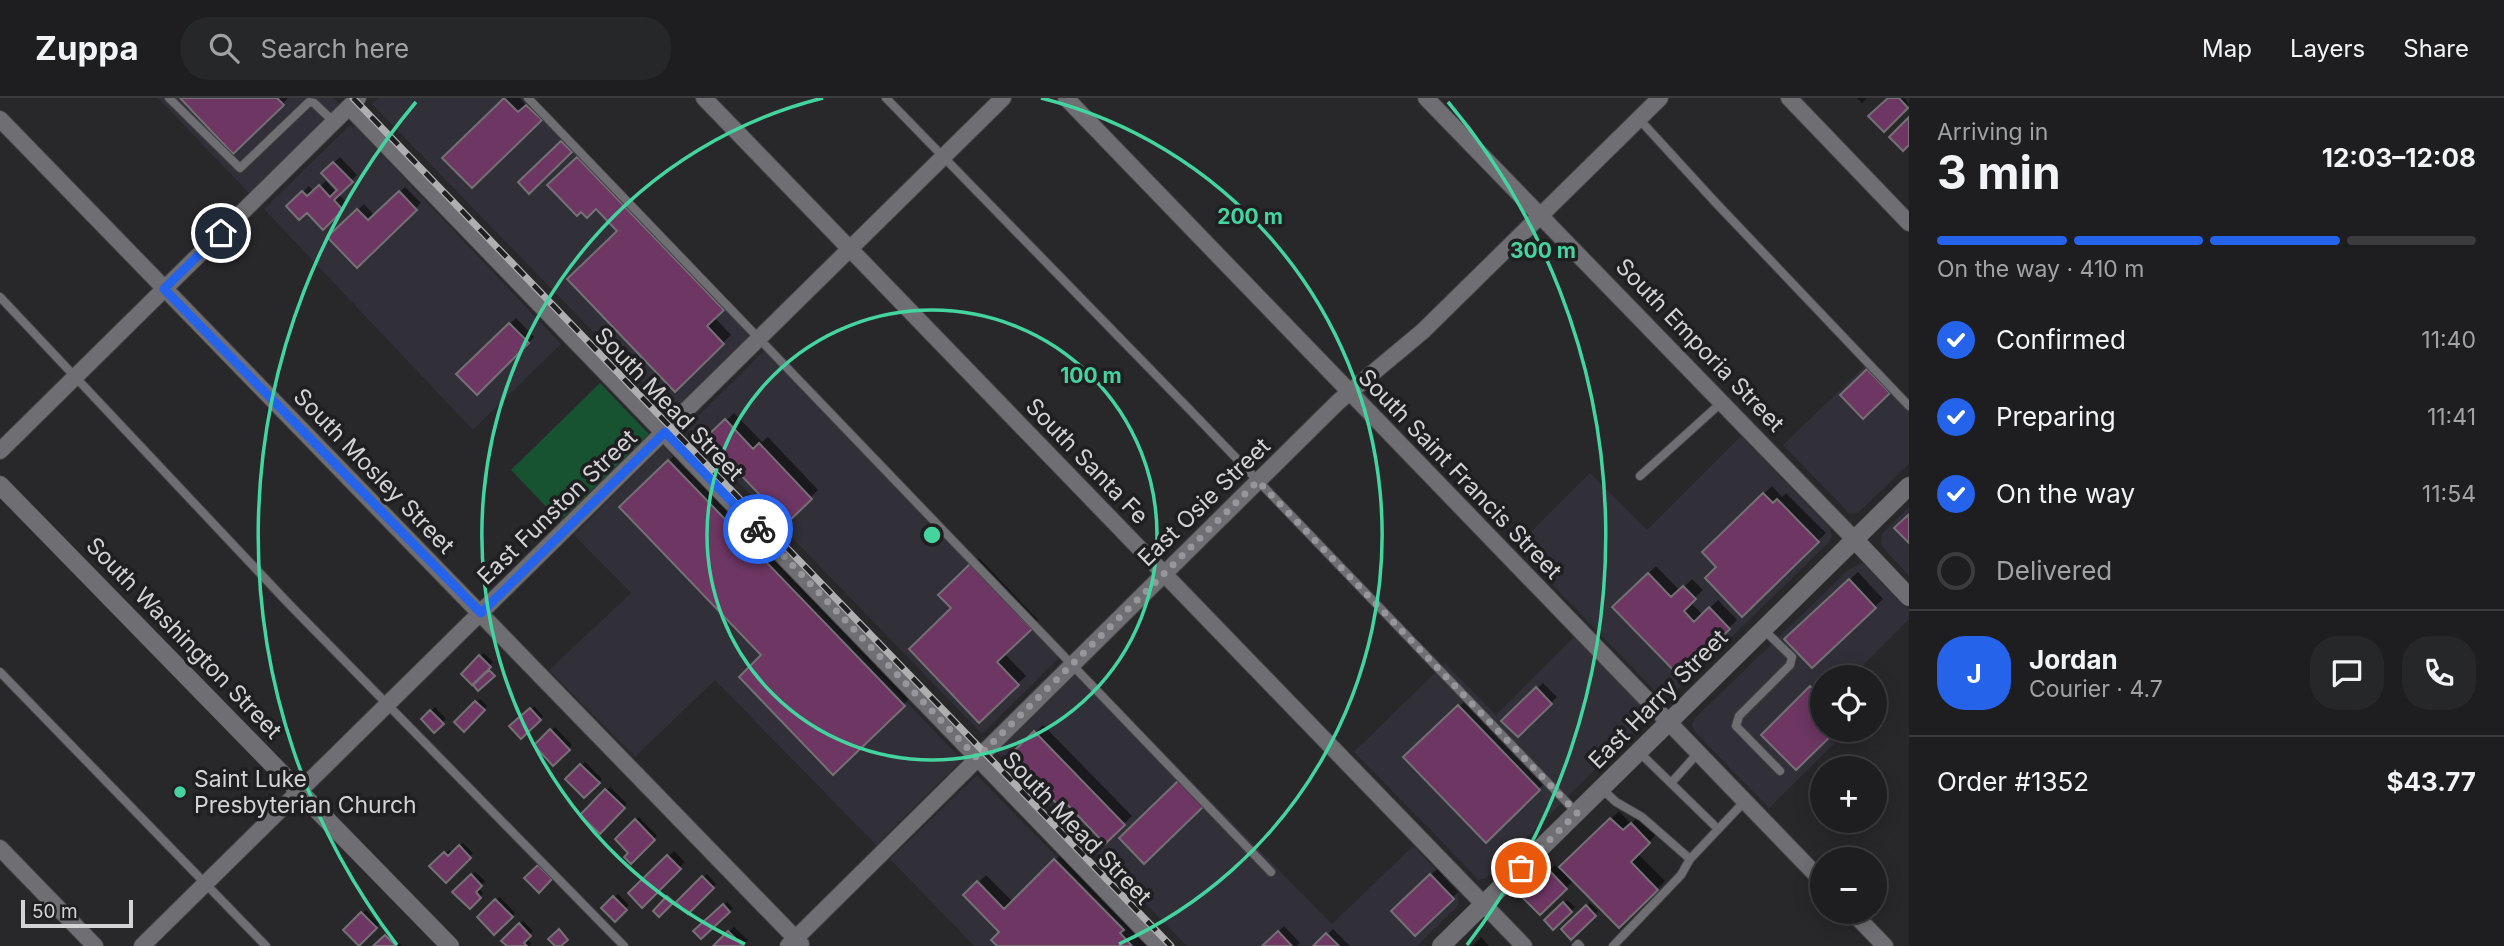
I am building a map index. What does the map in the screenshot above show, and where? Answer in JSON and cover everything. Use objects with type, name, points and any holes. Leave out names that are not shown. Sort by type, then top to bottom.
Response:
[{"type":"street","name":"South Santa Fe","points":[[704,98],[1524,946]]},
{"type":"street","name":"East Funston Street","points":[[142,946],[1003,98]]},
{"type":"street","name":"South Saint Francis Street","points":[[1066,98],[1810,869]]},
{"type":"street","name":"South Emporia Street","points":[[1426,98],[1909,597]]},
{"type":"street","name":"East Osie Street","points":[[796,944],[977,758],[1163,573],[1349,392],[1423,331],[1660,98]]},
{"type":"street","points":[[1789,98],[1909,223]]},
{"type":"street","points":[[0,451],[354,102]]},
{"type":"street","name":"South Mead Street","points":[[354,102],[665,432],[1160,946]]},
{"type":"street","name":"South Mosley Street","points":[[0,119],[481,613],[796,944]]},
{"type":"street","name":"South Washington Street","points":[[0,485],[450,946]]},
{"type":"street","name":"East Harry Street","points":[[1441,946],[1909,486]]},
{"type":"street","points":[[0,848],[95,946]]},
{"type":"street","points":[[1864,924],[1885,946]]},
{"type":"lane","points":[[169,98],[240,168],[309,102],[314,103],[334,122]]},
{"type":"lane","points":[[528,98],[1271,872]]},
{"type":"lane","points":[[886,98],[1577,813]]},
{"type":"lane","points":[[1639,119],[1909,406]]},
{"type":"lane","points":[[0,297],[288,603],[624,946]]},
{"type":"lane","points":[[1640,477],[1722,402]]},
{"type":"lane","points":[[1763,629],[1792,657],[1790,665],[1739,716],[1736,726],[1780,771]]},
{"type":"lane","points":[[0,672],[266,946]]},
{"type":"lane","points":[[1639,752],[1718,829]]},
{"type":"lane","points":[[1671,783],[1698,753]]},
{"type":"lane","points":[[1601,788],[1616,802],[1643,817],[1690,859]]},
{"type":"lane","points":[[1613,946],[1681,875],[1690,859],[1745,801]]},
{"type":"shaded area","points":[[158,98],[334,98],[340,105],[249,193]]},
{"type":"shaded area","points":[[378,98],[532,98],[756,329],[671,412],[372,104]]},
{"type":"shaded area","points":[[349,126],[356,127],[561,344],[473,430],[264,209]]},
{"type":"shaded area","points":[[770,345],[1065,652],[982,734],[686,428]]},
{"type":"shaded area","points":[[1868,363],[1906,401],[1909,398],[1909,464],[1858,513],[1850,514],[1783,445]]},
{"type":"shaded area","points":[[1741,436],[1830,528],[1832,536],[1829,542],[1672,695],[1664,698],[1516,547],[1590,473],[1647,530]]},
{"type":"shaded area","points":[[663,446],[962,760],[876,845],[715,680],[635,757],[549,670],[631,593],[574,535]]},
{"type":"shaded area","points":[[1909,507],[1909,576],[1881,545],[1882,534]]},
{"type":"shaded area","points":[[1862,563],[1867,564],[1909,609],[1909,619],[1863,665],[1810,665],[1810,742],[1836,742],[1822,756],[1810,756],[1810,768],[1769,808],[1695,732],[1692,725],[1695,718],[1848,570]]},
{"type":"shaded area","points":[[1574,637],[1646,710],[1647,718],[1486,878],[1479,880],[1354,752],[1445,663],[1496,715]]},
{"type":"shaded area","points":[[1081,669],[1332,924],[1413,846],[1457,891],[1459,905],[1417,946],[1187,946],[997,752]]},
{"type":"shaded area","points":[[977,775],[1144,946],[974,946],[890,859]]},
{"type":"green space","points":[[600,383],[649,434],[560,521],[511,470]]},
{"type":"building","points":[[180,98],[277,98],[284,105],[233,154]]},
{"type":"building","points":[[504,98],[518,112],[526,105],[542,120],[472,188],[442,158]]},
{"type":"building","points":[[1888,98],[1899,98],[1908,108],[1884,132],[1868,116]]},
{"type":"building","points":[[1909,117],[1909,145],[1903,151],[1889,137]]},
{"type":"building","points":[[561,141],[572,152],[529,194],[518,182]]},
{"type":"building","points":[[577,157],[724,310],[707,326],[724,344],[675,392],[567,279],[617,231],[596,209],[587,218],[581,212],[577,216],[547,185]]},
{"type":"building","points":[[333,162],[353,182],[334,200],[343,210],[323,230],[307,213],[299,220],[286,206],[302,191],[307,196],[319,185],[330,197],[337,190],[321,173]]},
{"type":"building","points":[[399,191],[417,210],[357,268],[327,237],[357,209],[368,220]]},
{"type":"building","points":[[509,323],[529,343],[477,395],[456,374]]},
{"type":"building","points":[[1867,369],[1890,393],[1863,419],[1840,395]]},
{"type":"building","points":[[725,419],[753,449],[759,443],[812,499],[787,523],[705,438]]},
{"type":"building","points":[[668,460],[905,706],[833,775],[739,677],[761,655],[619,507]]},
{"type":"building","points":[[1763,493],[1773,503],[1777,499],[1819,542],[1742,617],[1705,578],[1716,567],[1702,552]]},
{"type":"building","points":[[1909,514],[1909,543],[1894,528]]},
{"type":"building","points":[[970,564],[1032,629],[997,662],[1019,685],[979,723],[909,649],[951,608],[938,595]]},
{"type":"building","points":[[1648,573],[1671,597],[1683,586],[1696,599],[1684,611],[1694,622],[1709,607],[1730,629],[1680,677],[1612,607]]},
{"type":"building","points":[[1849,579],[1876,608],[1815,665],[1810,666],[1784,639]]},
{"type":"building","points":[[479,655],[491,667],[472,685],[461,674]]},
{"type":"building","points":[[489,670],[495,676],[478,691],[473,685]]},
{"type":"building","points":[[1810,686],[1810,742],[1825,742],[1796,770],[1761,735]]},
{"type":"building","points":[[1536,687],[1552,704],[1518,737],[1501,721]]},
{"type":"building","points":[[475,701],[485,710],[464,732],[454,722]]},
{"type":"building","points":[[1458,705],[1540,790],[1486,843],[1403,757]]},
{"type":"building","points":[[530,708],[541,720],[521,739],[509,726]]},
{"type":"building","points":[[430,710],[444,724],[434,733],[421,719]]},
{"type":"building","points":[[550,729],[570,750],[553,766],[534,745]]},
{"type":"building","points":[[1034,731],[1125,825],[1105,844],[1063,800],[1058,805],[1010,755]]},
{"type":"building","points":[[580,764],[600,783],[584,798],[565,779]]},
{"type":"building","points":[[1179,780],[1204,806],[1144,864],[1119,838]]},
{"type":"building","points":[[605,789],[625,808],[600,834],[580,815]]},
{"type":"building","points":[[1610,818],[1623,830],[1631,823],[1650,843],[1631,862],[1658,890],[1619,928],[1559,867]]},
{"type":"building","points":[[635,819],[655,840],[631,864],[624,857],[628,853],[615,839]]},
{"type":"building","points":[[459,845],[471,858],[446,883],[429,866],[444,852],[448,856]]},
{"type":"building","points":[[667,855],[681,869],[642,908],[628,893]]},
{"type":"building","points":[[1054,859],[1124,930],[1120,933],[1132,946],[997,946],[991,940],[999,932],[963,895],[977,881],[1004,909]]},
{"type":"building","points":[[538,865],[552,879],[539,893],[524,878]]},
{"type":"building","points":[[1548,869],[1567,889],[1540,915],[1521,896]]},
{"type":"building","points":[[471,874],[482,886],[476,892],[481,898],[470,909],[452,892]]},
{"type":"building","points":[[1430,874],[1454,899],[1415,936],[1391,911]]},
{"type":"building","points":[[702,876],[714,888],[688,914],[676,902]]},
{"type":"building","points":[[613,896],[627,910],[615,922],[601,908]]},
{"type":"building","points":[[667,896],[674,902],[659,917],[653,911]]},
{"type":"building","points":[[495,899],[513,917],[494,935],[477,917]]},
{"type":"building","points":[[1563,902],[1572,912],[1553,930],[1544,920]]},
{"type":"building","points":[[723,904],[730,912],[701,939],[693,931]]},
{"type":"building","points":[[1586,905],[1596,916],[1571,940],[1561,929]]},
{"type":"building","points":[[361,912],[377,928],[359,946],[343,930]]},
{"type":"building","points":[[519,923],[531,936],[524,943],[527,946],[507,946],[501,941]]},
{"type":"building","points":[[559,929],[568,940],[561,946],[555,946],[548,939]]},
{"type":"building","points":[[728,931],[743,946],[713,946]]},
{"type":"building","points":[[1278,931],[1292,946],[1262,946]]},
{"type":"building","points":[[1326,933],[1339,946],[1313,946]]},
{"type":"building","points":[[385,935],[396,946],[373,946]]},
{"type":"railway","points":[[353,98],[1171,946]]},
{"type":"way so far","points":[[758,529],[977,758],[1258,481],[1577,813],[1521,868]]},
{"type":"place","name":"Saint Luke Presbyterian Church","points":[[180,792]]},
{"type":"route","points":[[221,233],[164,289],[481,613],[665,432],[758,529]]}]
